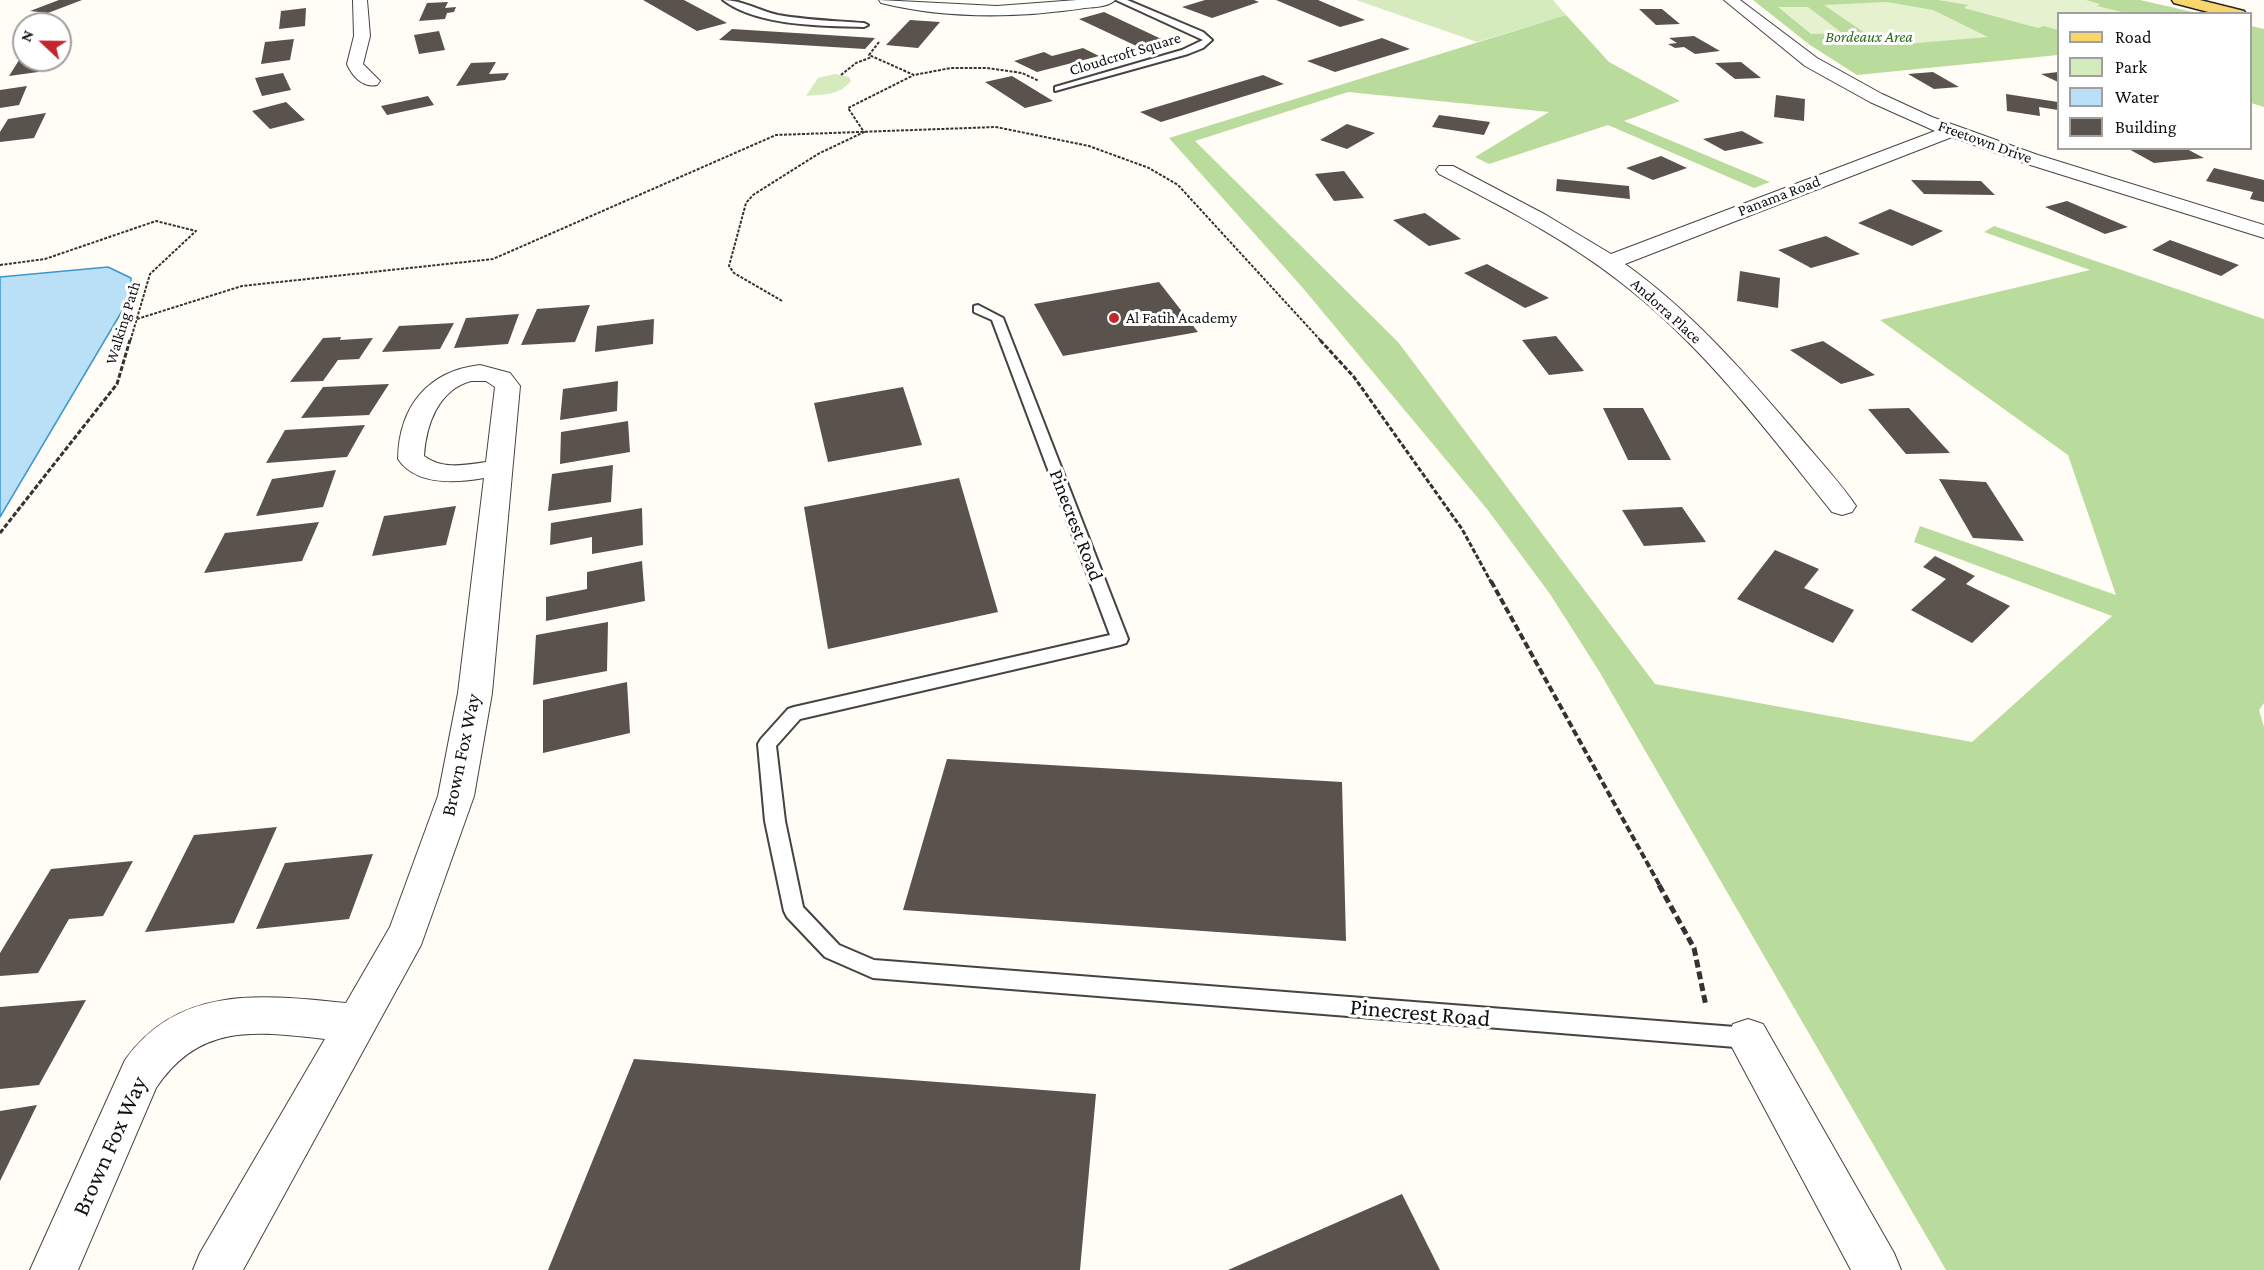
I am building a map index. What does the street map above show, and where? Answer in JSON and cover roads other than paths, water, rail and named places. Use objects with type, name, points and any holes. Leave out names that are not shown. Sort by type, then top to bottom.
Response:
[{"type":"main road","points":[[2180,0],[2230,12]]},
{"type":"main road","points":[[2228,0],[2250,12]]},
{"type":"street","points":[[360,0],[362,36],[355,64],[358,71],[371,81]]},
{"type":"street","points":[[886,0],[909,4],[997,10],[1059,7],[1108,0]]},
{"type":"street","name":"Freetown Drive","points":[[1731,0],[1793,50],[1838,78],[1876,98],[1951,131],[2031,159],[2264,232]]},
{"type":"street","name":"Panama Road","points":[[1608,263],[1951,131]]},
{"type":"street","name":"Andorra Place","points":[[1446,170],[1549,224],[1608,263],[1664,306],[1742,384],[1842,506]]},
{"type":"street","name":"Brown Fox Way","points":[[217,1270],[407,933],[456,796],[475,693],[508,386],[495,374],[476,373],[457,377],[441,386],[430,396],[410,447],[411,459],[430,472],[448,475],[498,468]]},
{"type":"street","name":"Brown Fox Way","points":[[54,1270],[140,1074],[157,1052],[184,1031],[215,1019],[250,1014],[357,1023]]},
{"type":"street","name":"Pinecrest Road","points":[[1748,1038],[1877,1270]]},
{"type":"lane","points":[[730,0],[755,12],[784,19],[864,25]]},
{"type":"lane","name":"Cloudcroft Square","points":[[1058,89],[1185,52],[1208,40],[1200,34],[1120,0]]},
{"type":"lane","name":"Pinecrest Road","points":[[978,309],[997,318],[1120,639],[794,714],[767,744],[775,821],[794,911],[832,951],[873,969],[1748,1038]]},
{"type":"water","points":[[108,267],[131,278],[131,296],[0,517],[0,277]]},
{"type":"place","name":"Al Fatih Academy","points":[[1114,318]]},
{"type":"park label","name":"Bordeaux Area","points":[[1869,37]]}]
